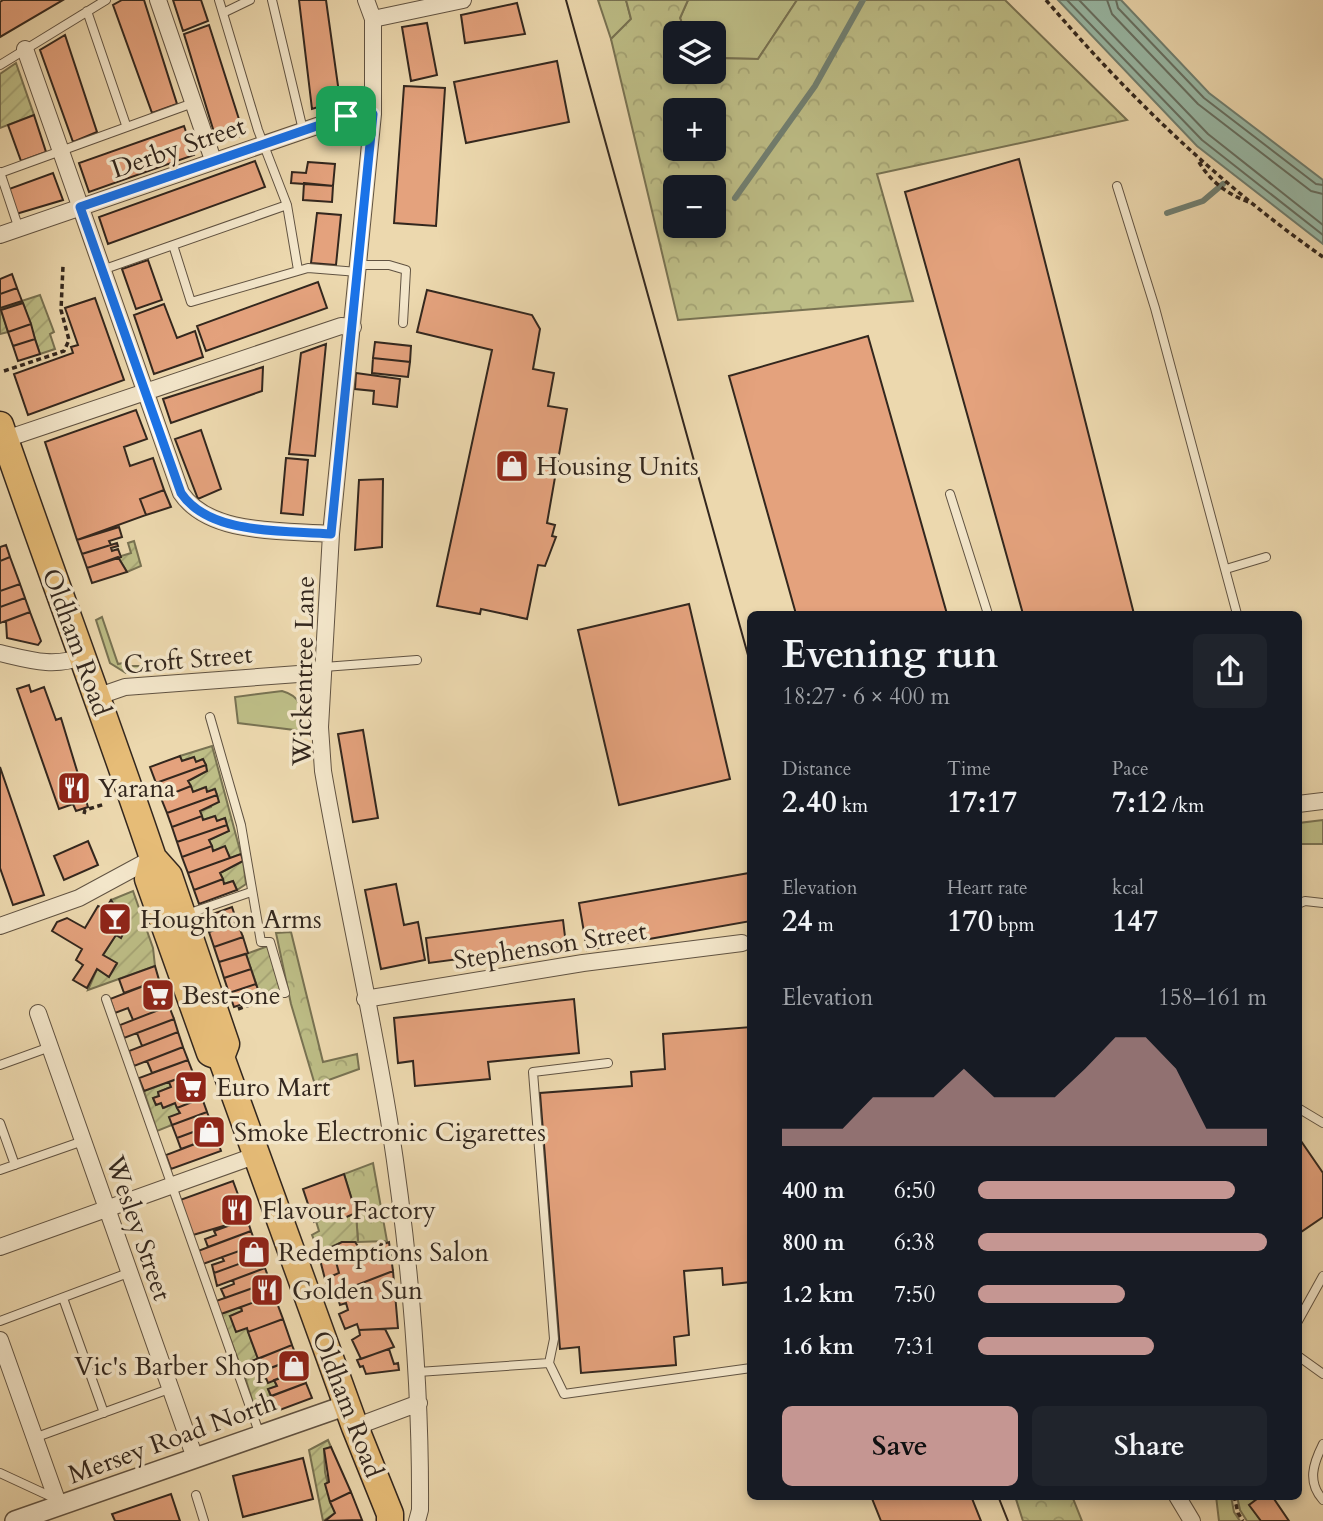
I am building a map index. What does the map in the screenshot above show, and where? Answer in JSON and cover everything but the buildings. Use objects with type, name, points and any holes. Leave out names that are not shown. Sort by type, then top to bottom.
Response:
[{"type":"highway","name":"Oldham Road","points":[[2,435],[99,696],[153,858],[169,876],[226,1044],[221,1057],[351,1416],[393,1519]]},
{"type":"highway","name":"Oldham Road","points":[[153,858],[148,879],[210,1053],[221,1057]]},
{"type":"street","points":[[158,0],[213,160]]},
{"type":"street","points":[[366,0],[373,19],[463,0]]},
{"type":"street","name":"Wickentree Lane","points":[[373,19],[373,114],[331,534],[320,727],[323,771],[390,1128],[409,1271],[419,1403],[420,1510],[416,1521]]},
{"type":"street","points":[[25,49],[181,493],[189,506],[221,521],[331,534]]},
{"type":"street","name":"Derby Street","points":[[0,235],[346,116],[373,114]]},
{"type":"street","points":[[2,435],[341,326],[353,327]]},
{"type":"street","points":[[0,653],[48,664],[66,663],[83,656]]},
{"type":"street","name":"Croft Street","points":[[99,696],[125,687],[312,673],[324,667]]},
{"type":"street","points":[[1302,804],[1323,801]]},
{"type":"street","points":[[2,920],[79,898],[153,858]]},
{"type":"street","name":"Stephenson Street","points":[[365,999],[583,963],[742,943]]},
{"type":"street","name":"Wesley Street","points":[[38,1013],[195,1458]]},
{"type":"street","points":[[0,1247],[172,1188],[257,1155]]},
{"type":"street","points":[[0,1340],[57,1503]]},
{"type":"street","points":[[351,1416],[419,1403]]},
{"type":"street","name":"Mersey Road North","points":[[15,1521],[57,1503],[260,1435],[351,1416]]},
{"type":"street","points":[[1179,1500],[1192,1521]]},
{"type":"lane","points":[[0,65],[106,0]]},
{"type":"lane","points":[[219,0],[264,143],[287,205],[298,270]]},
{"type":"lane","points":[[223,13],[250,0]]},
{"type":"lane","points":[[272,0],[303,130]]},
{"type":"lane","points":[[87,11],[126,125]]},
{"type":"lane","points":[[19,229],[0,172],[193,103]]},
{"type":"lane","points":[[1117,186],[1155,308],[1236,611]]},
{"type":"lane","points":[[102,270],[287,205]]},
{"type":"lane","points":[[173,245],[191,302],[307,268],[359,269],[389,265],[405,270],[402,323]]},
{"type":"lane","points":[[950,494],[987,611]]},
{"type":"lane","points":[[1226,569],[1266,557]]},
{"type":"lane","points":[[324,667],[417,660]]},
{"type":"lane","points":[[210,717],[241,825],[261,942],[270,942],[285,993]]},
{"type":"lane","points":[[183,915],[251,892]]},
{"type":"lane","points":[[1302,902],[1323,903]]},
{"type":"lane","points":[[106,999],[260,1435]]},
{"type":"lane","points":[[0,1065],[50,1046]]},
{"type":"lane","points":[[608,1063],[533,1072],[554,1339],[550,1363],[564,1394],[747,1369]]},
{"type":"lane","points":[[1302,1110],[1323,1123]]},
{"type":"lane","points":[[0,1123],[15,1165]]},
{"type":"lane","points":[[0,1170],[83,1141]]},
{"type":"lane","points":[[0,1321],[128,1273]]},
{"type":"lane","points":[[1302,1314],[1323,1276]]},
{"type":"lane","points":[[63,1298],[104,1413]]},
{"type":"lane","points":[[1302,1359],[1323,1374]]},
{"type":"lane","points":[[418,1372],[550,1363]]},
{"type":"lane","points":[[34,1438],[170,1389]]},
{"type":"lane","points":[[1323,1444],[1312,1475],[1315,1492],[1323,1500]]},
{"type":"lane","points":[[0,1473],[57,1503]]},
{"type":"lane","points":[[196,1495],[204,1521]]},
{"type":"path","points":[[1046,0],[1103,66],[1197,158],[1323,257]]},
{"type":"path","points":[[1197,158],[1207,175],[1234,197],[1254,204]]},
{"type":"path","points":[[4,371],[64,351],[69,340],[61,310],[63,266]]},
{"type":"path","points":[[84,814],[85,810],[105,804]]},
{"type":"path","points":[[226,1013],[285,993]]},
{"type":"path","points":[[1235,1500],[1237,1513],[1243,1521]]},
{"type":"green space","points":[[598,0],[626,0],[631,19],[611,39]]},
{"type":"green space","points":[[626,0],[688,0],[681,21],[663,21],[663,84],[726,84],[726,58],[758,59],[797,0],[1005,0],[1127,120],[877,174],[913,301],[678,320],[611,39],[631,19]]},
{"type":"green space","points":[[688,0],[797,0],[758,59],[726,58],[726,21],[681,21]]},
{"type":"green space","points":[[16,63],[34,115],[0,128],[0,74]]},
{"type":"green space","points":[[40,295],[54,332],[50,334],[55,349],[40,354],[23,303],[1,310],[8,332],[0,334],[0,308]]},
{"type":"green space","points":[[134,541],[141,566],[127,572],[118,557],[131,553],[128,543]]},
{"type":"green space","points":[[102,617],[118,664],[128,662],[130,666],[139,666],[141,673],[126,673],[110,663],[96,620]]},
{"type":"green space","points":[[282,691],[298,701],[302,711],[303,731],[238,723],[235,697]]},
{"type":"green space","points":[[212,746],[241,854],[230,858],[225,847],[213,851],[209,840],[228,831],[225,818],[217,821],[215,816],[203,820],[200,811],[211,807],[214,789],[207,792],[205,787],[193,792],[188,781],[207,771],[203,759],[196,762],[194,757],[182,761],[180,756]]},
{"type":"green space","points":[[1323,820],[1323,844],[1302,844],[1302,823]]},
{"type":"green space","points":[[243,861],[246,884],[237,890],[233,881],[224,884],[220,873]]},
{"type":"green space","points":[[133,891],[153,948],[155,966],[88,990],[97,969],[109,976],[117,964],[103,955],[116,935],[124,932],[119,929],[124,921],[111,900]]},
{"type":"green space","points":[[291,932],[323,1062],[357,1054],[359,1069],[315,1085],[291,1004],[276,933]]},
{"type":"green space","points":[[268,946],[283,991],[261,998],[246,954]]},
{"type":"green space","points":[[169,1082],[171,1087],[158,1092],[159,1096],[153,1098],[156,1105],[161,1103],[164,1108],[175,1103],[180,1113],[172,1125],[157,1131],[144,1091]]},
{"type":"green space","points":[[373,1163],[387,1241],[358,1242],[356,1213],[344,1174]]},
{"type":"green space","points":[[334,1213],[337,1221],[356,1213],[358,1242],[342,1242],[319,1252],[312,1235],[319,1231],[316,1221]]},
{"type":"green space","points":[[241,1307],[242,1311],[230,1316],[247,1328],[258,1359],[240,1365],[221,1314]]},
{"type":"green space","points":[[263,1371],[268,1382],[274,1380],[277,1386],[268,1389],[271,1396],[253,1403],[245,1377]]},
{"type":"green space","points":[[328,1440],[331,1447],[324,1450],[325,1472],[335,1513],[323,1521],[309,1450]]},
{"type":"green space","points":[[1016,1500],[1074,1500],[1082,1521],[1023,1521]]},
{"type":"green space","points":[[1216,1500],[1232,1500],[1234,1512],[1240,1521],[1219,1521]]},
{"type":"green space","points":[[1238,1500],[1256,1500],[1250,1505],[1261,1521],[1247,1521]]},
{"type":"water","points":[[1058,0],[1121,0],[1209,93],[1323,180],[1323,244],[1197,146]]},
{"type":"waterway","points":[[735,198],[815,86],[863,0]]},
{"type":"waterway","points":[[1167,213],[1203,201],[1223,184]]},
{"type":"tram line","points":[[566,0],[747,652]]},
{"type":"tram line","points":[[1000,1500],[1008,1521]]},
{"type":"place","name":"Housing Units","points":[[512,466]]},
{"type":"place","name":"Yarana","points":[[74,788]]},
{"type":"place","name":"Houghton Arms","points":[[115,919]]},
{"type":"place","name":"Best-one","points":[[158,995]]},
{"type":"place","name":"Euro Mart","points":[[191,1087]]},
{"type":"place","name":"Smoke Electronic Cigarettes","points":[[209,1132]]},
{"type":"place","name":"Flavour Factory","points":[[237,1210]]},
{"type":"place","name":"Redemptions Salon","points":[[254,1252]]},
{"type":"place","name":"Golden Sun","points":[[267,1290]]},
{"type":"place","name":"Vic's Barber Shop","points":[[294,1366]]},
{"type":"route","points":[[373,114],[331,534],[221,521],[201,514],[189,506],[181,493],[80,207],[346,116],[373,114]]}]
